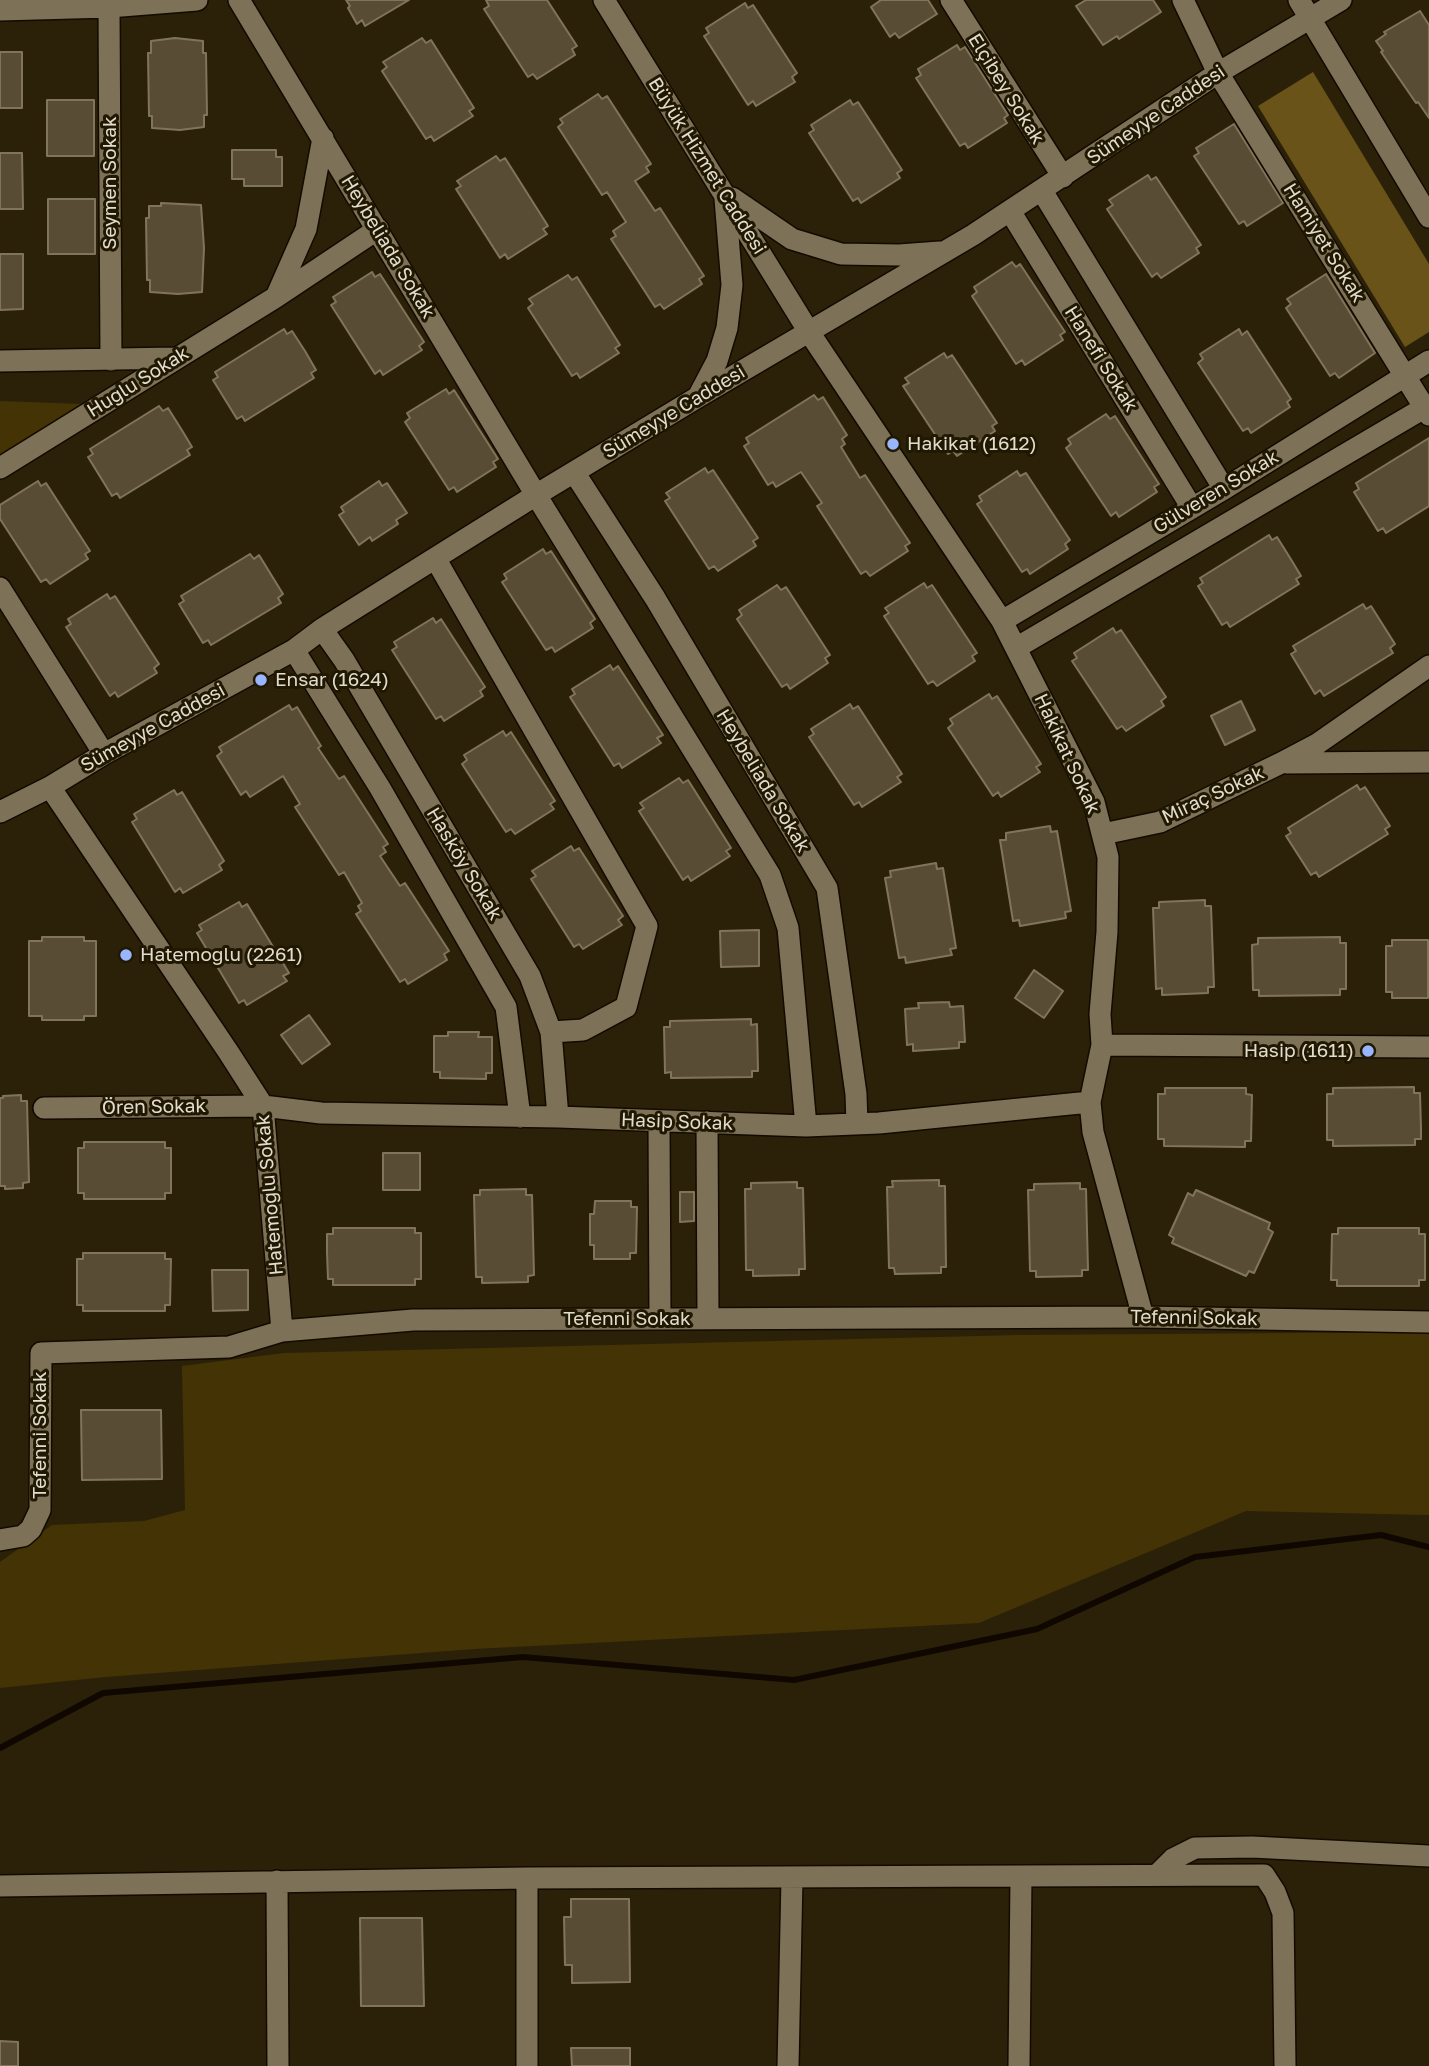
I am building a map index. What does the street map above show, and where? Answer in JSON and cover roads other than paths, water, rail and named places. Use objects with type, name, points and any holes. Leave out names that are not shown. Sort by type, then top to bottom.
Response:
[{"type":"street","points":[[0,10],[109,7],[197,0]]},
{"type":"street","name":"Heybeliada Sokak","points":[[239,0],[536,495],[771,874],[788,928],[806,1126]]},
{"type":"street","name":"Büyük Hizmet Caddesi","points":[[604,0],[809,332]]},
{"type":"street","name":"Elçibey Sokak","points":[[951,0],[1063,177]]},
{"type":"street","name":"Hamiyet Sokak","points":[[1183,0],[1218,73],[1428,409]]},
{"type":"street","name":"Sümeyye Caddesi","points":[[0,812],[50,787],[104,754],[294,650],[322,629],[536,495],[945,252],[1042,191],[1218,73],[1304,9],[1341,0]]},
{"type":"street","name":"Seymen Sokak","points":[[109,7],[111,360]]},
{"type":"street","points":[[1304,9],[1429,217]]},
{"type":"street","points":[[276,297],[306,229],[323,138]]},
{"type":"street","points":[[1042,191],[1224,489]]},
{"type":"street","points":[[724,193],[792,239],[841,254],[899,255],[945,252]]},
{"type":"street","points":[[698,397],[717,361],[728,317],[732,285],[724,193]]},
{"type":"street","name":"Hanefi Sokak","points":[[1010,211],[1192,508]]},
{"type":"street","name":"Huglu Sokak","points":[[0,468],[276,297],[378,229]]},
{"type":"street","name":"Hakikat Sokak","points":[[809,332],[1002,621],[1094,802],[1108,858],[1107,932],[1100,1014],[1102,1045],[1090,1102],[1093,1132],[1143,1317]]},
{"type":"street","points":[[0,361],[175,358]]},
{"type":"street","name":"Gülveren Sokak","points":[[1002,621],[1224,489],[1429,361]]},
{"type":"street","points":[[1016,648],[1428,409]]},
{"type":"street","name":"Heybeliada Sokak","points":[[574,472],[655,597],[827,888],[856,1094],[857,1124]]},
{"type":"street","points":[[435,558],[647,926],[626,1007],[583,1030],[551,1032]]},
{"type":"street","points":[[0,589],[104,754]]},
{"type":"street","name":"Hasköy Sokak","points":[[322,629],[351,672],[530,976],[551,1032],[558,1117]]},
{"type":"street","points":[[294,650],[380,788],[506,1007],[520,1117]]},
{"type":"street","name":"Miraç Sokak","points":[[1103,834],[1160,822],[1282,763],[1317,744],[1429,666]]},
{"type":"street","name":"Miraç Sokak","points":[[1282,763],[1429,762]]},
{"type":"street","name":"Hatemoğlu Sokak","points":[[50,787],[263,1106],[282,1331]]},
{"type":"street","points":[[1102,1045],[1429,1047]]},
{"type":"street","name":"Hasip Sokak","points":[[263,1106],[321,1113],[558,1117],[806,1126],[857,1124],[1090,1102]]},
{"type":"street","name":"Ören Sokak","points":[[44,1108],[263,1106]]},
{"type":"street","points":[[659,1122],[660,1319]]},
{"type":"street","points":[[707,1122],[708,1318]]},
{"type":"street","name":"Tefenni Sokak","points":[[0,1540],[23,1536],[31,1529],[40,1510],[41,1353],[229,1347],[282,1331],[413,1320],[1143,1317],[1429,1322]]},
{"type":"street","points":[[1158,1874],[1173,1860],[1195,1848],[1251,1847],[1429,1856]]},
{"type":"street","points":[[0,1886],[527,1878],[1264,1875],[1275,1892],[1283,1913],[1285,2066]]},
{"type":"street","points":[[1019,2066],[1021,1877]]},
{"type":"street","points":[[527,1878],[527,2066]]},
{"type":"street","points":[[788,2066],[792,1878]]},
{"type":"street","points":[[277,1881],[278,2066]]},
{"type":"waterway","points":[[0,1748],[103,1693],[523,1657],[794,1680],[1037,1629],[1195,1557],[1381,1535],[1429,1547]]},
{"type":"place","name":"Hakikat (1612)","points":[[893,444]]},
{"type":"place","name":"Ensar (1624)","points":[[261,680]]},
{"type":"place","name":"Hatemoğlu (2261)","points":[[126,955]]},
{"type":"place","name":"Hasip (1611)","points":[[1368,1051]]}]
